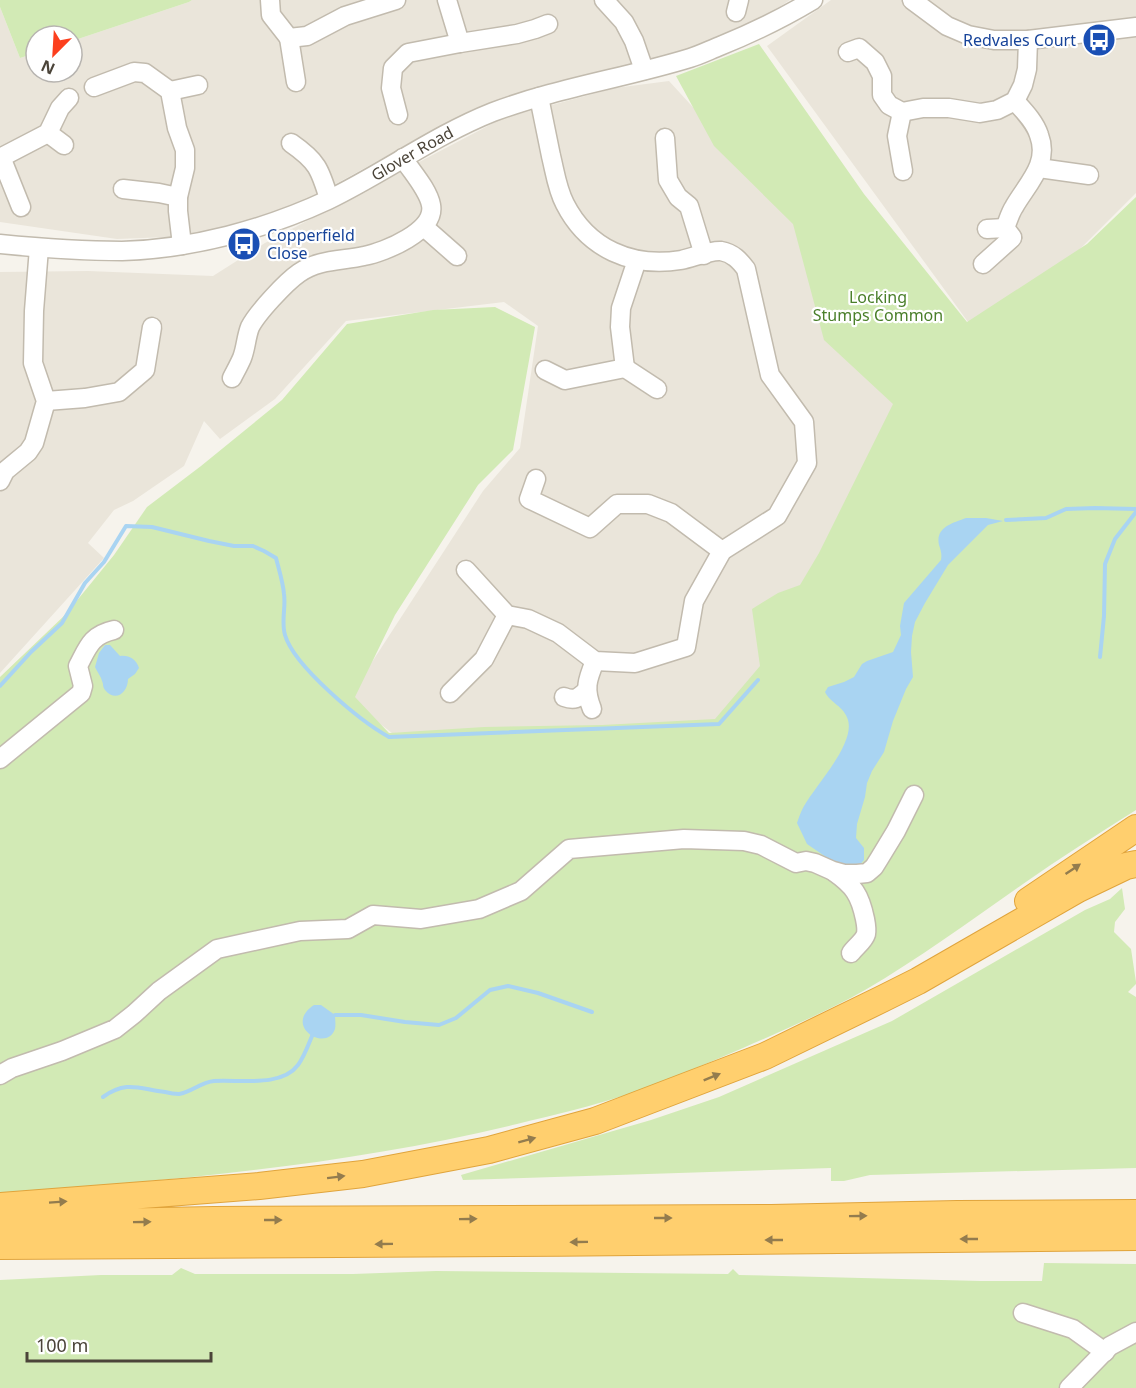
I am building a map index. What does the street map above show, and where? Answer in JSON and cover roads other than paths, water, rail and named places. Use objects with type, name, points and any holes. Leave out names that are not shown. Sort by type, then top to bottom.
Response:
[{"type":"highway","points":[[848,1015],[989,928],[1136,828]]},
{"type":"highway","points":[[0,1206],[259,1186],[363,1174],[489,1150],[595,1121],[765,1056],[918,981],[1078,889],[1126,866],[1136,864]]},
{"type":"highway","points":[[0,1224],[214,1220],[759,1218],[1136,1213]]},
{"type":"highway","points":[[0,1246],[1136,1239]]},
{"type":"street","points":[[270,0],[271,15],[289,38],[296,82]]},
{"type":"street","points":[[289,38],[307,36],[345,16],[396,0]]},
{"type":"street","points":[[447,0],[460,43]]},
{"type":"street","points":[[604,0],[624,22],[634,41],[644,70]]},
{"type":"street","name":"Glover Road","points":[[0,244],[39,248],[125,251],[213,240],[281,220],[329,199],[465,125],[494,112],[539,97],[692,58],[773,23],[813,0]]},
{"type":"street","points":[[912,0],[934,7],[947,26],[968,35],[994,40],[1028,40],[1136,27]]},
{"type":"street","points":[[398,115],[391,88],[393,68],[408,53],[541,32]]},
{"type":"street","points":[[848,52],[859,48],[875,62],[882,76],[882,95],[889,105],[902,112],[923,108],[949,108],[980,113],[997,110],[1016,100],[1028,69],[1028,40]]},
{"type":"street","points":[[94,87],[134,72],[145,73],[170,91],[177,128],[185,150],[185,168],[178,197],[182,245]]},
{"type":"street","points":[[170,91],[198,85]]},
{"type":"street","points":[[466,570],[507,615],[528,619],[558,633],[595,661],[635,663],[686,646],[694,601],[722,551],[777,516],[807,463],[804,422],[770,375],[747,269],[739,259],[729,253],[718,251],[679,260],[637,260],[616,254],[588,236],[575,221],[564,202],[557,182],[539,97]]},
{"type":"street","points":[[21,207],[1,157],[48,133],[60,108],[69,98]]},
{"type":"street","points":[[983,264],[1005,234],[1013,208],[1039,168],[1042,152],[1040,136],[1016,100]]},
{"type":"street","points":[[902,112],[897,136],[903,171]]},
{"type":"street","points":[[48,133],[64,145]]},
{"type":"street","points":[[665,138],[668,180],[678,197],[689,206],[704,255]]},
{"type":"street","points":[[289,141],[308,155],[318,166],[329,199]]},
{"type":"street","points":[[232,378],[243,356],[246,337],[256,317],[300,272],[314,265],[379,252],[416,234],[424,227],[429,220],[431,204],[403,158]]},
{"type":"street","points":[[1039,168],[1089,175]]},
{"type":"street","points":[[123,189],[178,197]]},
{"type":"street","points":[[424,227],[457,256]]},
{"type":"street","points":[[2,473],[28,452],[34,443],[46,401],[33,363],[39,248]]},
{"type":"street","points":[[625,368],[620,327],[621,308],[637,260]]},
{"type":"street","points":[[46,401],[119,392],[145,370],[152,327]]},
{"type":"street","points":[[545,370],[565,380],[625,368],[657,389]]},
{"type":"street","points":[[536,479],[529,500],[590,528],[617,504],[648,504],[672,513],[722,551]]},
{"type":"street","points":[[450,693],[484,658],[507,615]]},
{"type":"street","points":[[0,759],[81,693],[83,686],[78,666],[93,640],[102,633],[114,630]]},
{"type":"street","points":[[592,709],[586,691],[595,661]]},
{"type":"street","points":[[564,697],[571,699],[580,697],[586,691]]},
{"type":"street","points":[[0,1075],[12,1068],[62,1051],[115,1029],[159,991],[218,949],[300,931],[348,929],[373,915],[421,919],[479,909],[521,891],[569,849],[684,839],[744,841],[761,845],[796,863],[806,861],[815,863],[844,874],[867,873],[874,867],[896,831],[914,795]]},
{"type":"street","points":[[833,871],[857,893],[862,905],[867,929],[866,936],[851,953]]},
{"type":"street","points":[[1023,1312],[1073,1329],[1105,1352]]},
{"type":"street","points":[[1070,1388],[1110,1346],[1136,1332]]},
{"type":"water","points":[[966,518],[1003,521],[988,525],[948,565],[915,622],[911,652],[913,677],[893,721],[884,752],[867,783],[857,824],[856,838],[864,848],[864,860],[857,868],[842,868],[807,844],[797,823],[804,806],[840,752],[849,730],[846,715],[825,692],[828,687],[854,677],[862,664],[867,661],[893,652],[901,635],[900,626],[904,603],[941,560],[938,539],[942,530]]},
{"type":"water","points":[[105,645],[110,645],[120,656],[132,658],[139,668],[128,679],[124,692],[117,696],[105,690],[95,667],[99,653]]},
{"type":"water","points":[[314,1005],[321,1005],[335,1015],[335,1029],[330,1036],[316,1037],[304,1028],[305,1013]]},
{"type":"waterway","points":[[1006,520],[1046,518],[1066,509],[1136,509]]},
{"type":"waterway","points":[[1100,657],[1105,564],[1115,539],[1136,512]]},
{"type":"waterway","points":[[0,686],[62,623],[85,583],[104,562],[126,526],[152,527],[234,546],[253,546],[276,558],[284,594],[284,630],[291,648],[314,677],[330,692],[362,719],[389,737],[719,724],[758,680]]},
{"type":"waterway","points":[[335,1015],[361,1015],[439,1025],[456,1018],[490,990],[508,986],[538,993],[592,1012]]},
{"type":"waterway","points":[[103,1097],[126,1087],[179,1094],[209,1082],[259,1081],[281,1077],[298,1065],[312,1036]]},
{"type":"place","name":"Redvales Court","points":[[1099,40]]},
{"type":"place","name":"Copperfield Close","points":[[244,244]]},
{"type":"park label","name":"Locking Stumps Common","points":[[878,306]]}]
